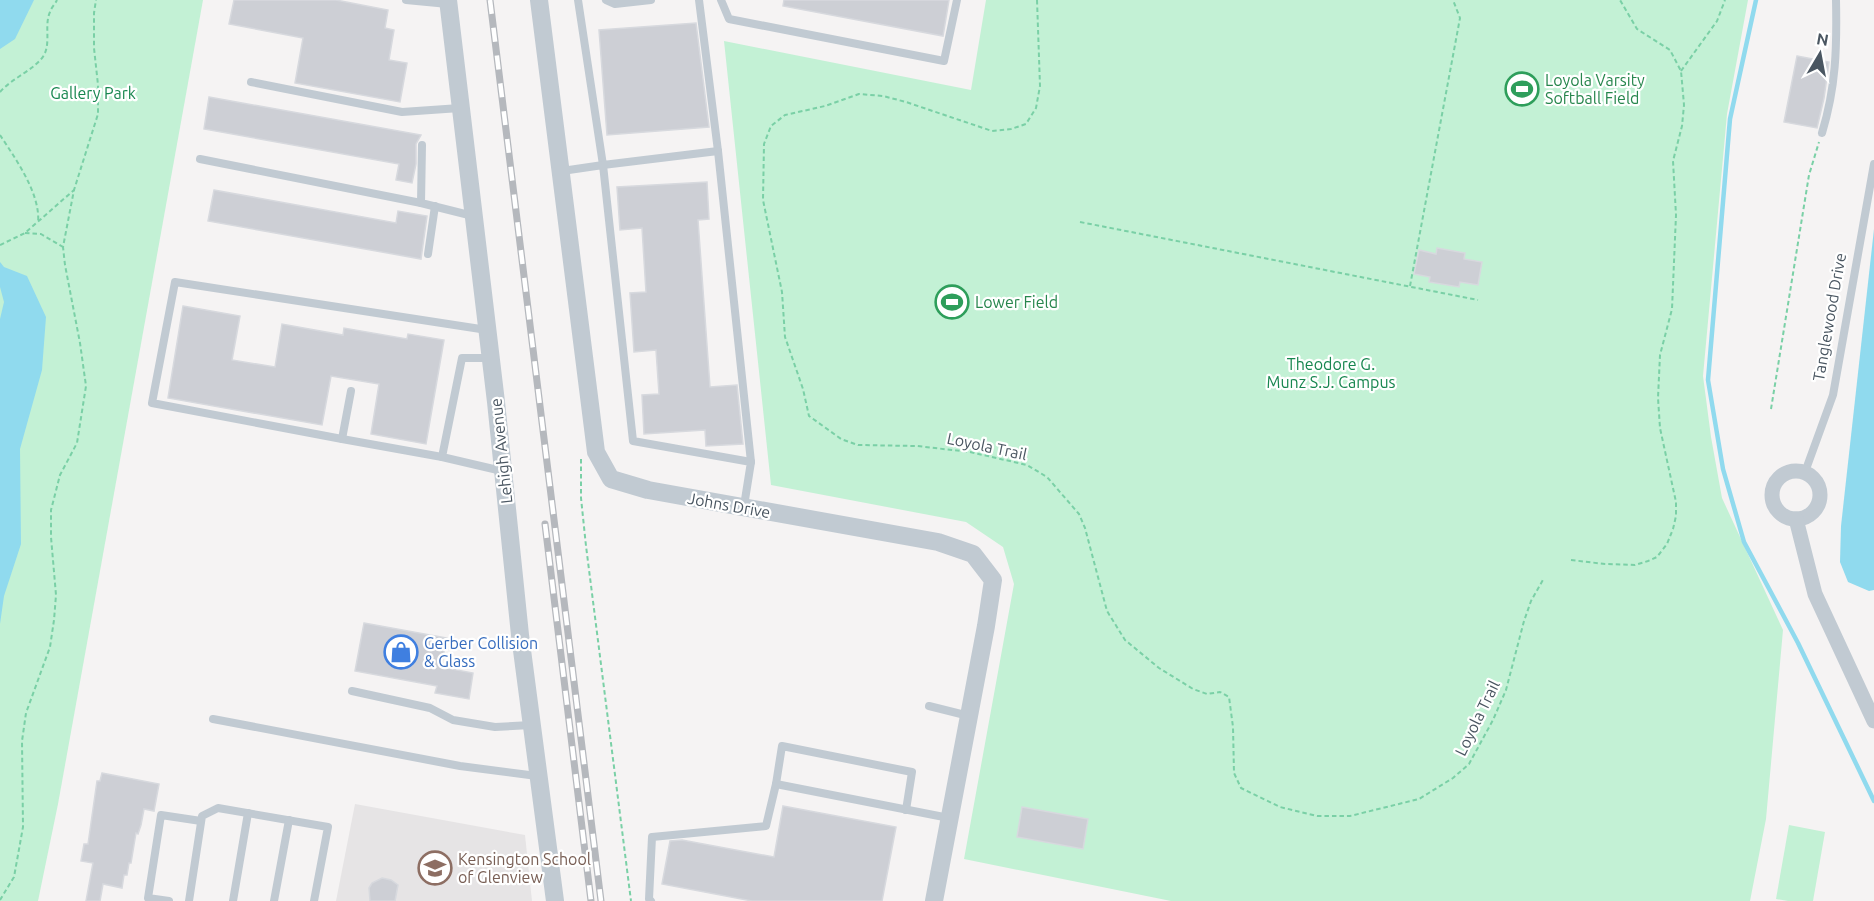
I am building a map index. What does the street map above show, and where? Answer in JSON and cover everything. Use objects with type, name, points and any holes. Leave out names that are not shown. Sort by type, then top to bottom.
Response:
[{"type":"street","name":"Johns Drive","points":[[540,0],[596,452],[611,479],[648,490],[938,542],[973,554],[993,580],[934,901]]},
{"type":"street","name":"Lehigh Avenue","points":[[448,2],[488,330],[520,635],[555,901]]},
{"type":"street","points":[[1788,471],[1805,472],[1817,482],[1820,497],[1814,511],[1808,516],[1796,519],[1785,516],[1778,512],[1771,497],[1775,481],[1788,471]]},
{"type":"street","points":[[1796,519],[1815,594],[1869,699],[1874,721]]},
{"type":"lane","points":[[406,0],[448,2]]},
{"type":"lane","points":[[578,0],[603,165],[633,441],[751,462]]},
{"type":"lane","points":[[606,0],[615,4],[651,0]]},
{"type":"lane","points":[[699,0],[718,151],[751,462],[743,507]]},
{"type":"lane","points":[[721,0],[729,19],[944,61],[957,0]]},
{"type":"lane","points":[[1822,133],[1831,103],[1837,47],[1836,0]]},
{"type":"lane","points":[[251,82],[402,112],[461,108]]},
{"type":"lane","points":[[421,203],[422,146]]},
{"type":"lane","points":[[561,171],[718,151]]},
{"type":"lane","points":[[200,159],[421,203],[474,217]]},
{"type":"lane","name":"Tanglewood Drive","points":[[1805,472],[1833,395],[1874,164]]},
{"type":"lane","points":[[428,254],[435,206]]},
{"type":"lane","points":[[488,330],[175,282],[152,403],[442,457],[503,471]]},
{"type":"lane","points":[[442,457],[462,358],[491,358]]},
{"type":"lane","points":[[342,439],[351,391]]},
{"type":"lane","points":[[352,691],[430,708],[453,720],[495,727],[531,725]]},
{"type":"lane","points":[[930,706],[969,716]]},
{"type":"lane","points":[[213,719],[460,766],[538,777]]},
{"type":"lane","points":[[650,901],[652,837],[765,826],[777,784],[782,746],[912,772],[906,810]]},
{"type":"lane","points":[[777,784],[949,818]]},
{"type":"lane","points":[[189,901],[202,816],[218,808],[328,827],[314,901]]},
{"type":"lane","points":[[233,901],[248,813]]},
{"type":"lane","points":[[169,901],[148,898],[161,815],[201,822]]},
{"type":"lane","points":[[274,901],[289,820]]},
{"type":"path","points":[[0,93],[9,82],[38,63],[44,54],[49,14],[57,0]]},
{"type":"path","points":[[0,900],[14,877],[22,826],[22,741],[26,713],[50,647],[54,620],[56,594],[51,510],[60,475],[76,443],[86,386],[63,247],[74,190],[98,114],[94,48],[96,0]]},
{"type":"path","name":"Loyola Trail","points":[[1037,0],[1040,86],[1036,108],[1026,124],[1011,129],[993,130],[906,102],[883,96],[859,94],[825,106],[785,115],[771,126],[764,144],[763,200],[782,292],[785,337],[803,389],[809,416],[841,439],[858,444],[917,446],[970,452],[1027,465],[1047,477],[1079,514],[1085,528],[1107,611],[1125,640],[1159,668],[1193,689],[1207,694],[1220,692],[1228,697],[1233,727],[1234,773],[1241,788],[1280,807],[1317,816],[1350,816],[1419,799],[1446,783],[1469,764],[1506,690],[1524,621],[1531,601],[1544,578]]},
{"type":"path","points":[[1410,286],[1460,18],[1453,0]]},
{"type":"path","points":[[1571,560],[1635,564],[1657,557],[1673,529],[1676,502],[1662,443],[1658,398],[1660,355],[1672,309],[1676,225],[1673,161],[1682,126],[1684,105],[1680,71],[1670,50],[1637,28],[1620,0]]},
{"type":"path","points":[[1680,71],[1717,21],[1725,0]]},
{"type":"path","points":[[1771,409],[1809,175],[1822,133]]},
{"type":"path","points":[[0,135],[26,177],[39,215],[38,223]]},
{"type":"path","points":[[0,245],[26,233],[74,190]]},
{"type":"path","points":[[1080,222],[1478,300]]},
{"type":"path","points":[[26,233],[41,234],[63,247]]},
{"type":"path","points":[[581,452],[581,498],[586,546],[631,901]]},
{"type":"shaded area","name":"Kensington School of Glenview","points":[[355,804],[525,835],[532,901],[336,901]]},
{"type":"green space","name":"Gallery Park","points":[[0,0],[203,0],[58,804],[38,901],[0,901]]},
{"type":"green space","name":"Theodore G. Munz S.J. Campus","points":[[986,0],[1748,0],[1727,114],[1703,376],[1722,498],[1783,630],[1766,819],[1750,901],[1171,901],[964,859],[1014,584],[1003,547],[966,522],[771,485],[724,41],[971,90]]},
{"type":"green space","points":[[1789,825],[1825,832],[1813,901],[1776,899]]},
{"type":"water","points":[[0,0],[34,0],[15,39],[0,49]]},
{"type":"water","points":[[1874,229],[1874,590],[1869,591],[1848,582],[1840,562],[1841,526]]},
{"type":"water","points":[[0,262],[4,267],[27,276],[46,317],[42,370],[20,449],[21,544],[4,596],[0,624],[0,319],[4,302],[0,287]]},
{"type":"building","points":[[234,0],[336,0],[388,10],[385,28],[394,30],[389,60],[407,63],[400,102],[295,83],[303,38],[229,24]]},
{"type":"building","points":[[784,0],[949,0],[943,36],[783,6]]},
{"type":"building","points":[[696,23],[709,127],[607,135],[599,30]]},
{"type":"building","points":[[1797,56],[1829,62],[1817,128],[1784,122]]},
{"type":"building","points":[[209,97],[421,135],[416,144],[416,164],[412,183],[396,180],[399,164],[204,129]]},
{"type":"building","points":[[707,182],[709,219],[698,220],[710,387],[737,385],[743,444],[706,446],[705,430],[644,434],[642,395],[659,394],[656,350],[634,352],[630,293],[646,292],[642,228],[620,230],[617,187]]},
{"type":"building","points":[[214,190],[396,223],[398,211],[427,216],[421,259],[208,221]]},
{"type":"building","points":[[1437,248],[1465,253],[1464,259],[1482,262],[1478,285],[1460,282],[1459,287],[1429,282],[1430,277],[1414,274],[1419,250],[1436,254]]},
{"type":"building","points":[[183,306],[240,316],[232,360],[275,367],[282,324],[343,335],[344,328],[407,339],[408,334],[444,340],[426,444],[371,434],[379,384],[331,376],[322,425],[168,398]]},
{"type":"building","name":"Gerber Collision & Glass","points":[[364,623],[447,638],[441,667],[473,673],[469,699],[435,693],[437,686],[355,671]]},
{"type":"building","points":[[102,773],[159,784],[154,811],[144,809],[138,834],[136,833],[131,863],[129,863],[127,875],[124,875],[122,888],[103,884],[100,901],[86,901],[93,863],[81,861],[84,844],[88,844],[97,781],[100,781]]},
{"type":"building","points":[[783,806],[896,827],[882,901],[752,901],[662,884],[670,841],[682,840],[774,857]]},
{"type":"building","points":[[1022,807],[1088,819],[1083,849],[1017,837]]},
{"type":"building","points":[[382,878],[398,885],[395,901],[370,901],[369,888],[372,883]]},
{"type":"waterway","points":[[1756,0],[1730,119],[1708,380],[1723,469],[1744,542],[1798,643],[1874,801]]},
{"type":"railway","points":[[490,0],[601,901]]},
{"type":"railway","points":[[545,524],[591,901]]},
{"type":"place","name":"Loyola Varsity Softball Field","points":[[1522,89]]},
{"type":"place","name":"Lower Field","points":[[952,302]]},
{"type":"place","name":"Gerber Collision & Glass","points":[[401,652]]},
{"type":"place","name":"Kensington School of Glenview","points":[[435,868]]}]
